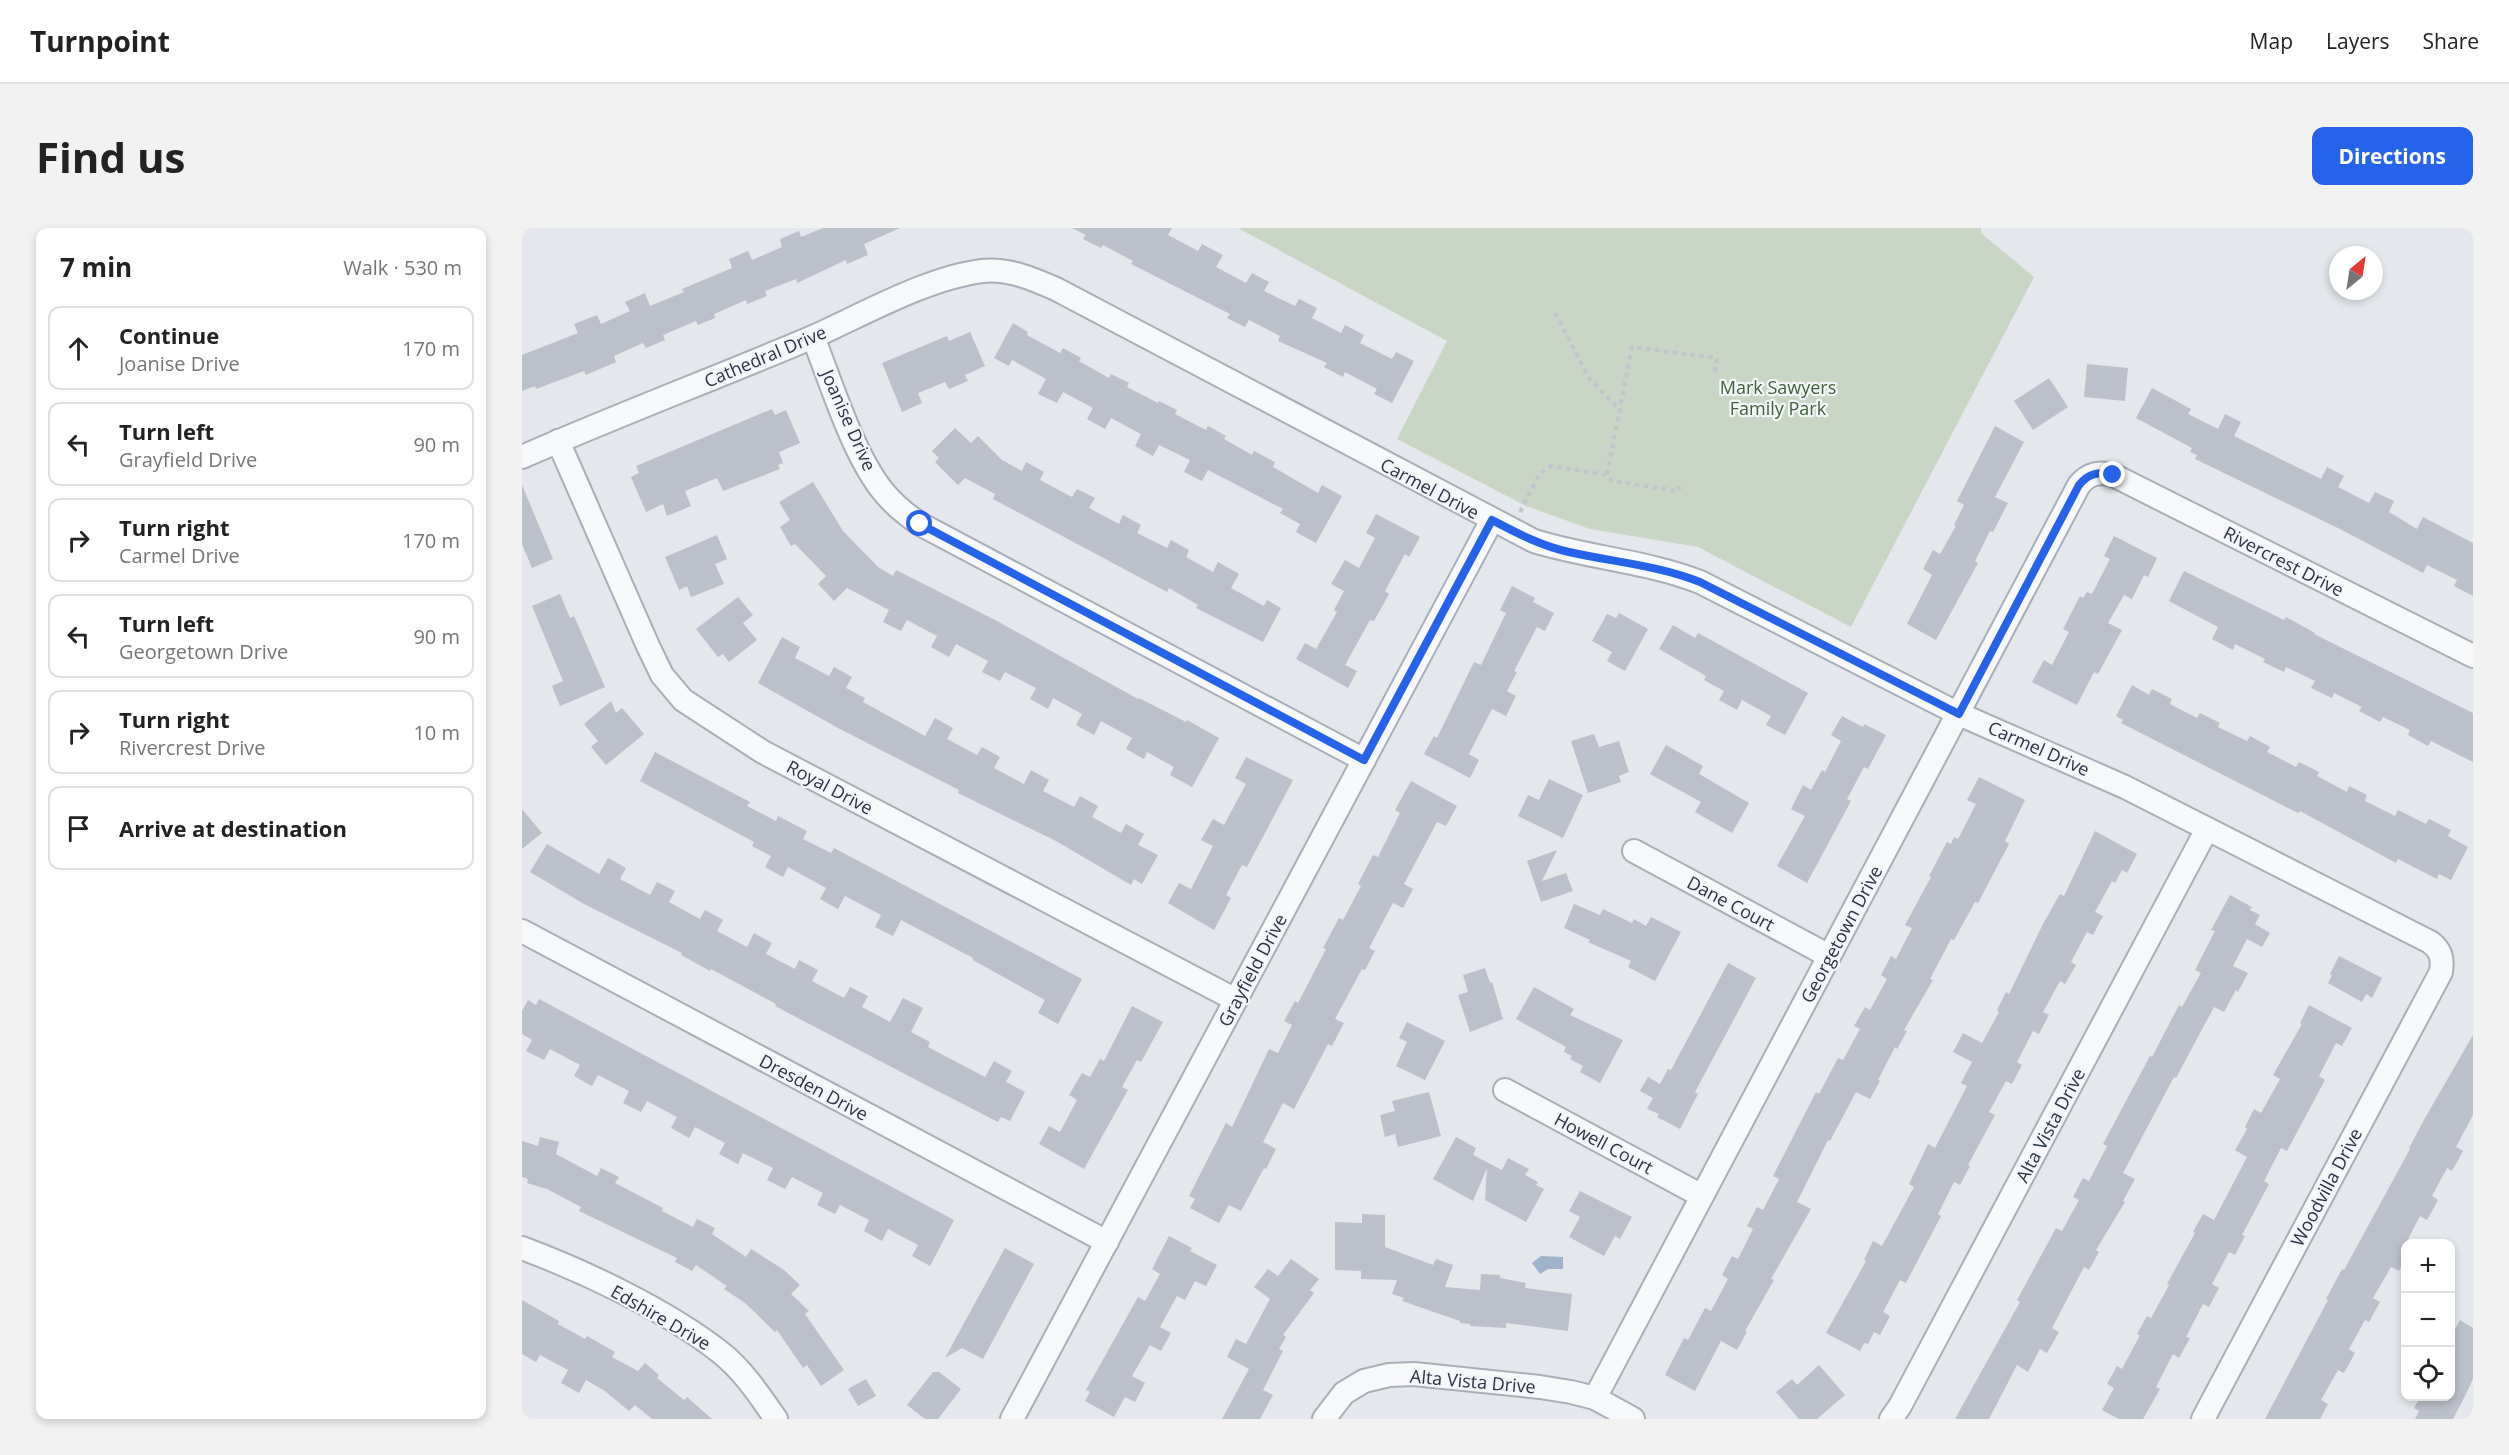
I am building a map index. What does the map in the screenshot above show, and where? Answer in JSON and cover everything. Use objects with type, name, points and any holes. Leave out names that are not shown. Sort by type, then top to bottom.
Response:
[{"type":"street","name":"Cathedral Drive","points":[[522,457],[813,337],[930,285],[961,274],[985,271],[1012,272]]},
{"type":"street","name":"Carmel Drive","points":[[1012,272],[1056,289],[1534,541],[1568,552],[1673,572],[1700,582],[1959,714],[2058,755],[2207,829],[2430,942],[2441,953]]},
{"type":"street","name":"Joanise Drive","points":[[813,337],[862,459],[881,489],[900,510],[920,524],[1364,760]]},
{"type":"street","name":"Royal Drive","points":[[558,441],[648,646],[662,675],[683,700],[763,752],[1236,1000]]},
{"type":"street","name":"Rivercrest Drive","points":[[2093,474],[2104,472],[2113,475],[2473,656]]},
{"type":"street","name":"Georgetown Drive","points":[[1595,1398],[2079,485],[2093,474]]},
{"type":"street","name":"Grayfield Drive","points":[[1012,1419],[1492,520]]},
{"type":"street","name":"Alta Vista Drive","points":[[1891,1419],[2207,829]]},
{"type":"street","name":"Dane Court","points":[[1634,851],[1829,956]]},
{"type":"street","name":"Dresden Drive","points":[[522,931],[1107,1242]]},
{"type":"street","name":"Woodvilla Drive","points":[[2202,1419],[2441,972],[2441,953]]},
{"type":"street","name":"Howell Court","points":[[1506,1090],[1702,1196]]},
{"type":"street","name":"Edshire Drive","points":[[522,1248],[567,1264],[683,1327],[722,1354],[756,1390],[776,1419]]},
{"type":"street","name":"Alta Vista Drive","points":[[1324,1419],[1344,1393],[1364,1381],[1389,1375],[1414,1374],[1540,1386],[1595,1398],[1633,1419]]},
{"type":"path","points":[[1555,313],[1589,378],[1620,410]]},
{"type":"path","points":[[1607,475],[1632,347],[1717,358],[1715,372]]},
{"type":"path","points":[[1519,516],[1540,473],[1551,466],[1607,475],[1612,481],[1678,491],[1679,486]]},
{"type":"green space","name":"Mark Sawyers Family Park","points":[[1238,228],[1981,228],[1981,233],[2034,277],[1851,627],[1698,547],[1590,529],[1526,506],[1397,439],[1447,341]]},
{"type":"water","points":[[1541,1256],[1563,1257],[1563,1269],[1548,1269],[1540,1274],[1532,1263]]},
{"type":"building","points":[[823,228],[900,228],[864,244],[868,255],[847,264],[846,260],[797,283],[796,279],[765,291],[767,296],[747,304],[746,300],[714,314],[715,318],[698,325],[696,321],[663,335],[665,340],[646,348],[643,343],[614,356],[616,362],[586,375],[584,371],[536,389],[535,386],[522,391],[522,355],[578,333],[574,324],[597,315],[601,324],[630,311],[625,302],[645,293],[650,306],[684,292],[682,289],[732,268],[729,259],[748,251],[752,260],[782,247],[780,239],[799,231],[801,237]]},
{"type":"building","points":[[1072,228],[1172,228],[1168,235],[1198,251],[1202,244],[1223,255],[1216,267],[1246,283],[1252,273],[1269,282],[1264,291],[1295,306],[1299,299],[1317,308],[1312,318],[1341,333],[1345,325],[1364,335],[1360,343],[1392,359],[1396,352],[1414,361],[1392,403],[1374,394],[1377,389],[1345,372],[1343,377],[1324,367],[1327,363],[1278,341],[1280,336],[1249,320],[1245,327],[1227,318],[1230,314],[1131,264],[1133,261],[1103,245],[1101,248],[1083,239],[1086,235]]},
{"type":"building","points":[[1013,323],[1028,332],[1027,335],[1060,353],[1063,348],[1081,358],[1079,361],[1109,378],[1111,374],[1129,383],[1127,387],[1177,410],[1175,414],[1206,430],[1208,426],[1226,436],[1224,439],[1252,455],[1254,451],[1275,462],[1273,467],[1318,493],[1322,485],[1342,496],[1316,543],[1296,532],[1300,524],[1280,513],[1283,509],[1208,470],[1202,481],[1184,472],[1190,460],[1159,445],[1153,456],[1135,446],[1141,434],[1111,418],[1105,429],[1087,419],[1093,408],[1063,392],[1057,403],[1038,394],[1046,379],[1012,360],[1009,366],[994,358]]},
{"type":"building","points":[[970,332],[985,366],[965,375],[968,381],[949,389],[945,382],[918,393],[922,403],[902,412],[882,363],[947,336],[949,341]]},
{"type":"building","points":[[2087,364],[2128,368],[2125,401],[2084,397]]},
{"type":"building","points":[[2049,378],[2068,407],[2033,430],[2014,401]]},
{"type":"building","points":[[2152,388],[2191,409],[2188,414],[2218,429],[2225,414],[2241,422],[2234,436],[2321,479],[2327,467],[2344,476],[2338,487],[2369,503],[2375,492],[2394,501],[2389,512],[2417,529],[2423,517],[2473,543],[2473,596],[2454,586],[2457,580],[2427,565],[2423,573],[2342,530],[2195,459],[2197,455],[2190,452],[2192,448],[2136,418]]},
{"type":"building","points":[[772,409],[775,415],[786,410],[800,443],[779,452],[783,463],[778,465],[780,469],[723,491],[717,478],[685,491],[691,506],[667,516],[663,504],[646,512],[631,477],[639,473],[636,466]]},
{"type":"building","points":[[1995,426],[2024,442],[1995,497],[2008,503],[1993,532],[1990,531],[1975,561],[1978,563],[1936,640],[1907,624],[1932,575],[1923,569],[1933,550],[1940,554],[1956,526],[1954,525],[1964,505],[1957,501]]},
{"type":"building","points":[[955,428],[971,443],[978,436],[1002,460],[1022,471],[1026,462],[1044,472],[1040,480],[1072,497],[1077,489],[1095,498],[1089,508],[1119,524],[1123,515],[1141,525],[1137,533],[1167,548],[1171,540],[1189,550],[1186,557],[1213,572],[1218,562],[1239,574],[1231,588],[1264,606],[1267,600],[1281,608],[1263,642],[1196,608],[1198,605],[1169,588],[1167,592],[993,499],[995,494],[965,478],[958,485],[935,462],[939,458],[932,451]]},
{"type":"building","points":[[813,482],[843,531],[878,567],[893,576],[896,570],[995,620],[1138,699],[1186,722],[1187,720],[1219,738],[1192,787],[1170,775],[1174,767],[1147,752],[1144,759],[1126,749],[1132,738],[1101,721],[1094,735],[1076,725],[1082,714],[1053,698],[1048,709],[1030,699],[1036,688],[1005,672],[1000,681],[982,672],[988,661],[956,644],[949,657],[931,647],[937,636],[907,620],[901,631],[883,622],[889,610],[847,588],[834,601],[818,584],[826,576],[795,544],[791,546],[780,527],[790,520],[779,502]]},
{"type":"building","points":[[522,485],[553,559],[532,568],[522,544]]},
{"type":"building","points":[[1376,514],[1420,537],[1409,557],[1405,554],[1385,591],[1389,594],[1374,621],[1370,620],[1345,665],[1357,671],[1348,688],[1296,659],[1305,643],[1316,649],[1337,612],[1334,610],[1344,591],[1331,584],[1345,560],[1359,568],[1375,538],[1366,533]]},
{"type":"building","points":[[717,535],[727,559],[715,564],[724,584],[691,597],[687,586],[679,590],[665,557]]},
{"type":"building","points":[[2114,536],[2157,558],[2148,577],[2144,575],[2132,599],[2124,595],[2108,623],[2122,630],[2098,674],[2094,672],[2077,705],[2032,682],[2044,660],[2052,665],[2069,632],[2063,629],[2080,596],[2083,598],[2087,592],[2092,594],[2110,559],[2104,556]]},
{"type":"building","points":[[2184,571],[2284,620],[2286,617],[2314,634],[2473,713],[2473,762],[2431,741],[2428,746],[2408,735],[2410,730],[2383,717],[2380,722],[2359,711],[2362,707],[2334,693],[2332,698],[2311,688],[2315,681],[2286,667],[2284,672],[2263,662],[2265,659],[2235,644],[2233,650],[2212,639],[2218,627],[2169,601]]},
{"type":"building","points":[[1512,586],[1535,598],[1533,602],[1554,613],[1545,631],[1537,627],[1514,671],[1517,672],[1507,691],[1516,696],[1506,716],[1492,709],[1469,754],[1479,760],[1470,778],[1424,754],[1434,736],[1437,738],[1474,662],[1481,665],[1506,613],[1500,610]]},
{"type":"building","points":[[560,594],[570,618],[574,616],[605,687],[560,706],[552,686],[563,681],[532,606]]},
{"type":"building","points":[[738,597],[753,615],[743,623],[757,640],[729,662],[723,654],[718,657],[696,629]]},
{"type":"building","points":[[1619,613],[1648,629],[1625,671],[1607,661],[1612,652],[1592,641],[1607,614],[1616,618]]},
{"type":"building","points":[[1673,625],[1695,638],[1698,633],[1808,693],[1785,735],[1766,725],[1771,716],[1742,700],[1737,710],[1719,700],[1724,691],[1704,680],[1706,676],[1659,649]]},
{"type":"building","points":[[782,637],[800,647],[795,658],[829,676],[834,667],[852,677],[846,688],[865,698],[863,702],[925,736],[935,718],[953,728],[947,739],[977,755],[982,747],[1000,757],[994,768],[1024,784],[1031,770],[1049,780],[1043,791],[1074,807],[1080,796],[1098,806],[1092,817],[1121,833],[1126,824],[1144,834],[1138,845],[1158,855],[1142,884],[1134,879],[1131,885],[1056,841],[958,793],[959,790],[838,728],[758,683]]},
{"type":"building","points":[[2132,685],[2149,695],[2152,689],[2172,699],[2170,704],[2197,718],[2200,713],[2220,723],[2218,727],[2247,741],[2250,736],[2270,747],[2267,752],[2296,767],[2299,762],[2319,772],[2317,776],[2347,792],[2349,786],[2367,795],[2365,801],[2395,816],[2398,810],[2426,824],[2429,819],[2451,830],[2448,836],[2468,847],[2451,880],[2439,874],[2437,879],[2398,859],[2396,863],[2300,811],[2298,813],[2121,723],[2123,720],[2116,716]]},
{"type":"building","points":[[611,701],[616,713],[622,708],[644,734],[606,765],[591,747],[598,741],[584,724]]},
{"type":"building","points":[[1842,716],[1886,735],[1868,769],[1864,767],[1847,799],[1851,801],[1807,883],[1777,866],[1805,816],[1791,809],[1803,785],[1811,790],[1822,770],[1825,772],[1841,741],[1831,735]]},
{"type":"building","points":[[1594,734],[1599,747],[1619,741],[1629,772],[1619,776],[1621,782],[1588,793],[1571,741]]},
{"type":"building","points":[[1666,745],[1703,766],[1699,774],[1749,803],[1732,833],[1695,812],[1701,802],[1650,774]]},
{"type":"building","points":[[655,752],[750,802],[747,806],[776,821],[778,816],[807,831],[803,839],[831,853],[834,848],[1082,979],[1058,1024],[1038,1013],[1045,1000],[973,958],[901,920],[893,936],[875,927],[881,915],[845,896],[838,909],[820,899],[826,888],[788,867],[783,877],[765,867],[771,856],[752,846],[754,842],[640,781]]},
{"type":"building","points":[[1246,757],[1293,780],[1247,867],[1242,865],[1226,895],[1231,898],[1214,930],[1168,903],[1179,883],[1191,889],[1213,846],[1201,840],[1213,819],[1224,825],[1246,784],[1235,778]]},
{"type":"building","points":[[1979,777],[2025,800],[2005,841],[2009,844],[1978,903],[1975,902],[1954,940],[1951,939],[1930,979],[1933,980],[1904,1030],[1907,1031],[1897,1049],[1895,1047],[1870,1099],[1856,1092],[1830,1141],[1828,1140],[1797,1202],[1811,1209],[1771,1279],[1774,1280],[1745,1331],[1747,1332],[1737,1350],[1721,1341],[1695,1391],[1665,1375],[1684,1338],[1688,1340],[1705,1308],[1711,1311],[1728,1279],[1722,1275],[1732,1256],[1738,1259],[1753,1229],[1747,1226],[1757,1207],[1763,1210],[1779,1179],[1773,1176],[1816,1092],[1819,1094],[1838,1058],[1843,1060],[1860,1029],[1854,1026],[1865,1007],[1870,1010],[1887,979],[1881,975],[1891,956],[1896,959],[1912,928],[1905,925],[1931,877],[1929,876],[1947,842],[1951,844],[1954,837],[1958,839],[1976,804],[1967,800]]},
{"type":"building","points":[[1549,779],[1583,795],[1563,838],[1518,816],[1528,795],[1539,800]]},
{"type":"building","points":[[1411,781],[1457,806],[1446,826],[1437,822],[1404,884],[1413,889],[1403,908],[1393,903],[1369,948],[1375,951],[1365,970],[1362,969],[1335,1019],[1344,1023],[1332,1046],[1328,1044],[1294,1109],[1283,1103],[1263,1142],[1276,1149],[1266,1169],[1264,1168],[1241,1211],[1229,1205],[1219,1223],[1190,1208],[1195,1199],[1189,1196],[1226,1123],[1232,1127],[1269,1049],[1278,1053],[1292,1025],[1284,1021],[1295,1001],[1298,1003],[1339,918],[1343,920],[1361,886],[1358,884],[1373,855],[1378,857],[1400,813],[1395,810]]},
{"type":"building","points":[[522,809],[542,833],[522,849]]},
{"type":"building","points":[[2095,831],[2137,854],[2127,873],[2122,870],[2115,883],[2112,881],[2095,912],[2103,916],[2093,935],[2087,932],[2071,962],[2076,965],[2065,984],[2060,981],[2043,1012],[2049,1015],[2039,1034],[2033,1031],[2017,1062],[2022,1065],[2012,1084],[2006,1081],[1989,1112],[1995,1115],[1960,1185],[1954,1182],[1938,1214],[1941,1216],[1906,1283],[1900,1280],[1883,1312],[1890,1316],[1880,1335],[1874,1332],[1868,1344],[1864,1343],[1860,1351],[1826,1333],[1866,1261],[1864,1260],[1873,1241],[1882,1246],[1914,1187],[1909,1184],[1928,1144],[1935,1148],[1967,1086],[1961,1083],[1972,1062],[1953,1052],[1963,1033],[1982,1043],[1999,1012],[1997,1010],[2006,992],[2009,994],[2043,924],[2060,894],[2064,896]]},
{"type":"building","points":[[547,844],[599,874],[608,858],[626,868],[620,879],[650,895],[657,882],[675,891],[669,902],[700,919],[705,910],[723,920],[717,931],[747,947],[754,933],[772,943],[766,954],[795,969],[799,960],[818,970],[812,981],[844,998],[850,987],[868,996],[862,1007],[890,1022],[903,998],[923,1008],[911,1032],[930,1042],[928,1047],[985,1077],[994,1061],[1012,1071],[1006,1082],[1025,1092],[1010,1121],[1001,1117],[998,1122],[922,1083],[775,1006],[776,1004],[711,969],[710,971],[681,955],[682,953],[584,904],[530,872]]},
{"type":"building","points":[[1557,850],[1542,881],[1566,873],[1573,891],[1541,902],[1527,861]]},
{"type":"building","points":[[2230,895],[2252,907],[2250,910],[2260,915],[2255,924],[2270,933],[2262,947],[2247,939],[2233,966],[2248,973],[2224,1012],[2214,1007],[2123,1173],[2135,1179],[2123,1201],[2125,1202],[2096,1250],[2099,1252],[2089,1270],[2084,1267],[2052,1328],[2059,1332],[2047,1353],[2040,1349],[2028,1372],[2017,1365],[1989,1419],[1955,1419],[2020,1302],[2017,1300],[2056,1228],[2062,1231],[2079,1200],[2073,1197],[2083,1178],[2089,1181],[2107,1146],[2103,1144],[2150,1056],[2152,1057],[2179,1005],[2182,1007],[2201,973],[2195,970],[2215,931],[2211,930]]},
{"type":"building","points":[[1574,904],[1600,915],[1603,909],[1632,923],[1634,919],[1646,926],[1651,917],[1681,932],[1655,981],[1628,967],[1631,961],[1588,942],[1590,940],[1564,928]]},
{"type":"building","points":[[2339,956],[2382,978],[2372,998],[2366,994],[2362,1002],[2328,983]]},
{"type":"building","points":[[1728,963],[1756,978],[1695,1092],[1698,1094],[1680,1129],[1657,1117],[1659,1114],[1647,1109],[1653,1098],[1640,1091],[1648,1077],[1660,1084],[1668,1069],[1671,1070]]},
{"type":"building","points":[[1485,968],[1490,983],[1492,982],[1503,1019],[1470,1032],[1458,995],[1468,992],[1463,975]]},
{"type":"building","points":[[1534,987],[1574,1009],[1570,1015],[1623,1040],[1600,1083],[1580,1072],[1583,1066],[1570,1059],[1572,1056],[1564,1052],[1566,1047],[1516,1019]]},
{"type":"building","points":[[539,999],[954,1220],[930,1266],[912,1256],[918,1245],[888,1229],[882,1241],[864,1231],[869,1220],[840,1205],[835,1214],[817,1205],[823,1193],[792,1177],[785,1189],[767,1180],[773,1168],[743,1153],[738,1164],[719,1154],[725,1143],[695,1127],[689,1138],[671,1128],[677,1117],[647,1101],[641,1112],[623,1103],[629,1091],[598,1075],[592,1086],[574,1076],[580,1065],[550,1049],[544,1060],[526,1051],[532,1040],[522,1034],[522,1011],[528,1000],[536,1005]]},
{"type":"building","points":[[2309,1005],[2352,1028],[2342,1046],[2336,1043],[2319,1076],[2325,1080],[2287,1151],[2281,1148],[2264,1181],[2269,1184],[2242,1235],[2245,1236],[2235,1255],[2229,1252],[2212,1284],[2219,1288],[2209,1307],[2203,1304],[2186,1337],[2190,1338],[2179,1358],[2173,1354],[2156,1387],[2160,1389],[2143,1419],[2119,1419],[2102,1410],[2114,1388],[2107,1384],[2117,1366],[2122,1369],[2147,1316],[2151,1318],[2203,1214],[2214,1220],[2247,1157],[2235,1150],[2247,1129],[2245,1127],[2254,1109],[2261,1113],[2280,1079],[2273,1075],[2302,1024],[2300,1023]]},
{"type":"building","points":[[1132,1006],[1163,1022],[1141,1062],[1137,1060],[1122,1087],[1128,1090],[1084,1169],[1039,1144],[1049,1126],[1060,1132],[1077,1100],[1069,1095],[1082,1073],[1090,1077],[1100,1059],[1104,1061]]},
{"type":"building","points":[[1407,1022],[1445,1041],[1425,1080],[1396,1066],[1407,1042],[1399,1038]]},
{"type":"building","points":[[2473,1035],[2473,1115],[2456,1147],[2463,1151],[2452,1171],[2447,1168],[2432,1196],[2438,1200],[2427,1220],[2420,1216],[2408,1239],[2401,1239],[2401,1268],[2399,1271],[2391,1267],[2373,1298],[2380,1302],[2369,1322],[2365,1320],[2349,1349],[2355,1353],[2344,1373],[2338,1370],[2321,1400],[2328,1404],[2320,1419],[2265,1419],[2328,1300],[2326,1299],[2342,1269],[2344,1270],[2425,1118]]},
{"type":"building","points":[[1429,1092],[1441,1136],[1398,1147],[1395,1134],[1385,1137],[1380,1115],[1395,1111],[1392,1101]]},
{"type":"building","points":[[540,1137],[559,1142],[556,1154],[597,1176],[601,1168],[619,1177],[615,1183],[663,1208],[662,1211],[693,1227],[697,1219],[715,1228],[712,1234],[746,1257],[751,1249],[784,1270],[800,1285],[791,1294],[809,1311],[805,1314],[844,1370],[821,1386],[807,1365],[803,1368],[777,1330],[775,1332],[745,1303],[724,1289],[727,1286],[696,1265],[692,1271],[675,1262],[677,1258],[579,1211],[581,1207],[547,1189],[527,1183],[528,1179],[522,1177],[522,1141],[538,1146]]},
{"type":"building","points":[[1456,1137],[1476,1148],[1473,1155],[1502,1170],[1508,1158],[1529,1169],[1525,1175],[1538,1182],[1536,1185],[1544,1189],[1526,1222],[1485,1200],[1487,1168],[1473,1201],[1433,1179]]},
{"type":"building","points":[[1580,1191],[1632,1217],[1620,1239],[1615,1236],[1604,1256],[1569,1237],[1580,1217],[1569,1211]]},
{"type":"building","points":[[1362,1214],[1385,1215],[1385,1247],[1433,1265],[1436,1259],[1453,1265],[1445,1287],[1480,1290],[1481,1274],[1500,1275],[1500,1278],[1526,1283],[1525,1288],[1572,1294],[1568,1331],[1506,1323],[1506,1328],[1470,1326],[1470,1324],[1460,1323],[1460,1321],[1402,1301],[1404,1298],[1392,1294],[1397,1280],[1361,1279],[1361,1271],[1335,1270],[1335,1222],[1362,1223]]},
{"type":"building","points":[[1169,1236],[1192,1248],[1190,1251],[1217,1265],[1206,1286],[1195,1281],[1185,1300],[1177,1296],[1160,1327],[1171,1333],[1161,1351],[1150,1345],[1132,1376],[1145,1383],[1135,1402],[1125,1397],[1114,1417],[1085,1401],[1090,1392],[1086,1390],[1138,1297],[1145,1301],[1160,1274],[1152,1269]]},
{"type":"building","points":[[1005,1248],[1034,1264],[983,1359],[962,1348],[945,1358]]},
{"type":"building","points":[[1291,1259],[1319,1279],[1310,1290],[1314,1293],[1283,1335],[1286,1337],[1279,1349],[1283,1351],[1263,1390],[1273,1395],[1260,1419],[1222,1419],[1249,1369],[1227,1357],[1236,1339],[1246,1344],[1270,1299],[1254,1287],[1268,1269],[1278,1276]]},
{"type":"building","points":[[522,1300],[559,1321],[558,1324],[585,1339],[587,1336],[615,1352],[612,1357],[638,1371],[645,1363],[659,1375],[657,1378],[684,1400],[687,1397],[712,1419],[652,1419],[635,1405],[629,1411],[605,1391],[586,1380],[579,1393],[561,1383],[568,1370],[540,1355],[536,1362],[522,1354]]},
{"type":"building","points":[[2460,1320],[2473,1328],[2473,1379],[2453,1419],[2415,1419],[2419,1411],[2414,1408],[2418,1401],[2455,1401],[2455,1329]]},
{"type":"building","points":[[1819,1365],[1845,1395],[1817,1419],[1799,1419],[1776,1392],[1792,1379],[1797,1385]]},
{"type":"building","points":[[933,1372],[939,1372],[961,1389],[938,1419],[925,1419],[907,1405]]},
{"type":"building","points":[[866,1379],[876,1396],[858,1406],[848,1389]]},
{"type":"route","points":[[920,524],[1364,760],[1492,520],[1534,541],[1568,552],[1645,565],[1700,582],[1959,714],[2079,485],[2093,474],[2104,472],[2113,475]]}]
